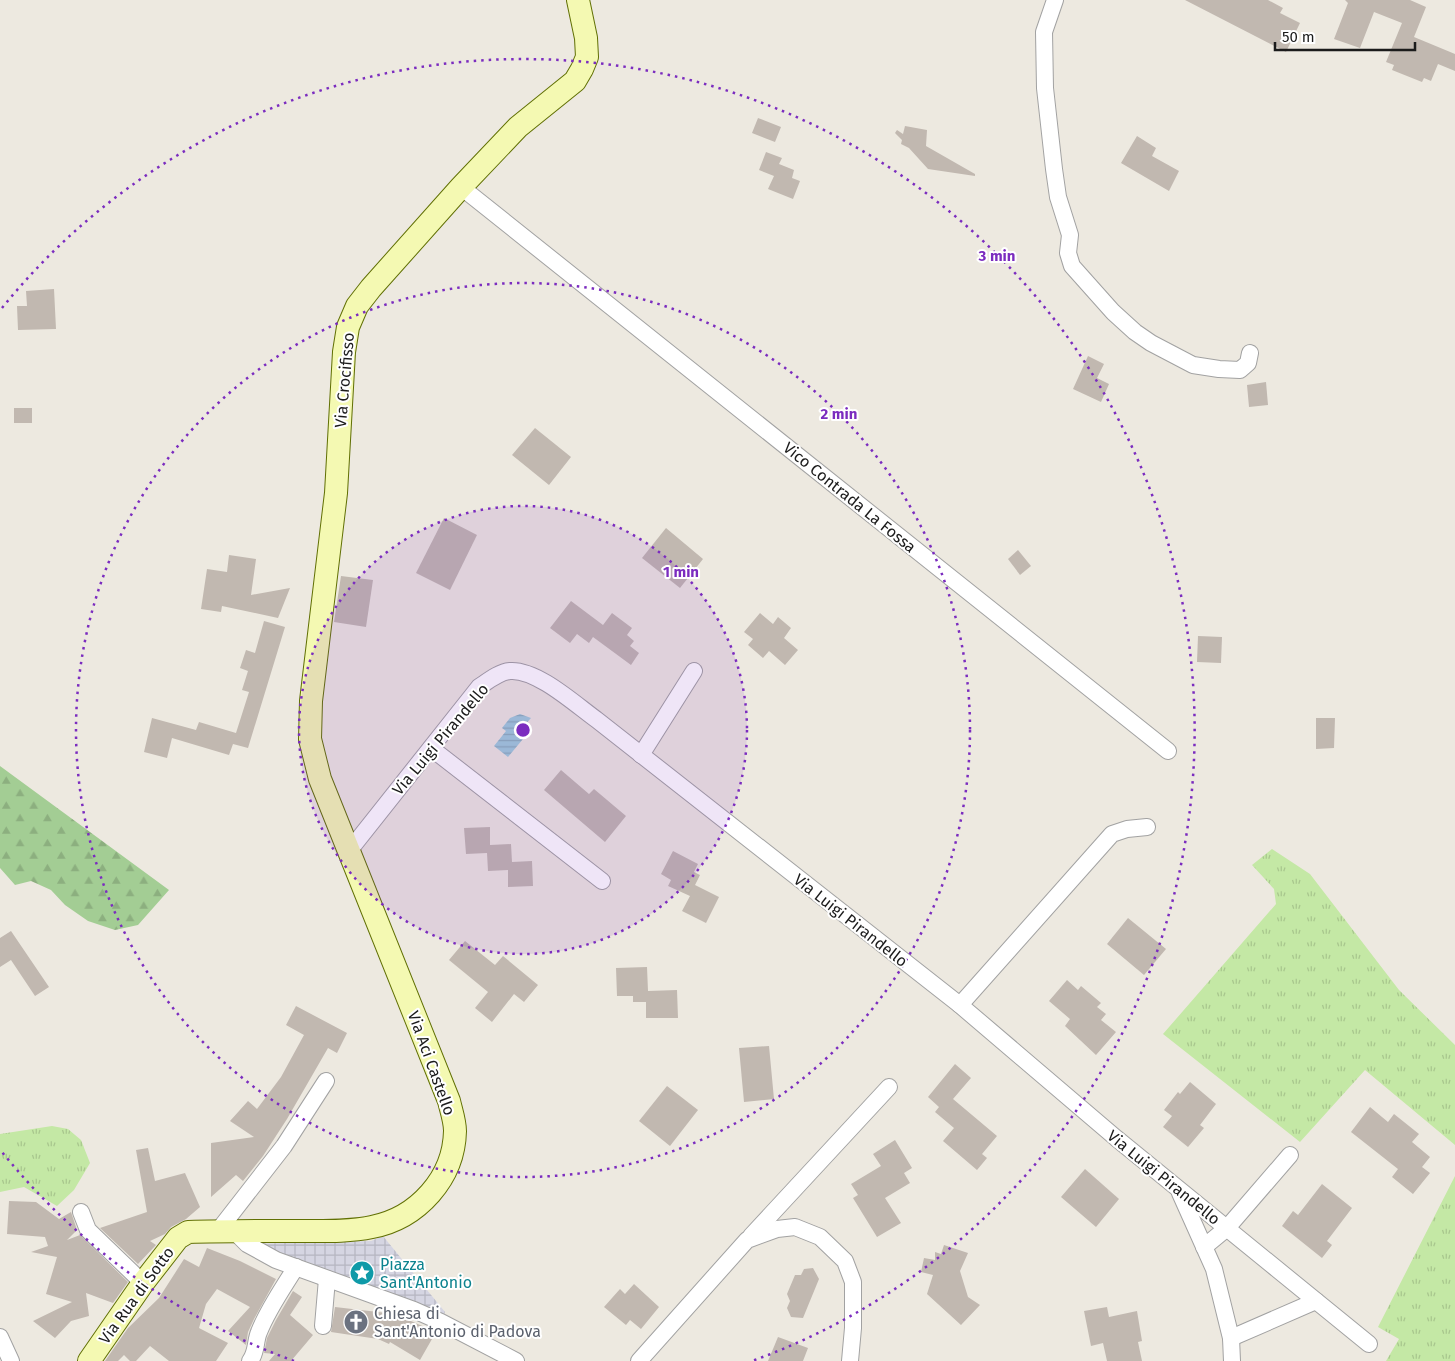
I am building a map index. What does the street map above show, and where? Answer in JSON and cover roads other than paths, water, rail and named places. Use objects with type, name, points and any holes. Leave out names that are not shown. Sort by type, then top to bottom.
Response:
[{"type":"street","name":"Via Crocifisso","points":[[310,739],[311,701],[336,493],[344,352],[348,327],[357,306],[371,288],[461,187],[518,128],[575,81],[586,58],[586,38],[578,0]]},
{"type":"street","points":[[1055,0],[1044,32],[1045,88],[1057,188],[1070,235],[1068,253],[1072,266],[1113,312],[1135,332],[1168,353],[1193,365],[1240,370],[1248,363],[1250,353]]},
{"type":"street","name":"Vico Contrada La Fossa","points":[[461,187],[1168,751]]},
{"type":"street","name":"Via Luigi Pirandello","points":[[349,851],[479,687],[494,677],[509,671],[527,673],[597,720],[960,1005],[1178,1188],[1369,1344]]},
{"type":"street","points":[[641,755],[694,671]]},
{"type":"street","name":"Via Aci Castello","points":[[226,1231],[340,1231],[373,1227],[395,1218],[413,1209],[442,1180],[450,1162],[456,1128],[449,1101],[320,779],[310,739]]},
{"type":"street","points":[[431,748],[602,881]]},
{"type":"street","points":[[960,1005],[1112,834],[1127,829],[1147,827]]},
{"type":"street","points":[[326,1081],[226,1231],[276,1260],[414,1310],[442,1322],[516,1361]]},
{"type":"street","points":[[639,1361],[747,1240],[889,1087]]},
{"type":"street","points":[[1204,1247],[1227,1228],[1290,1155]]},
{"type":"street","points":[[1178,1188],[1214,1268],[1231,1338],[1232,1361]]},
{"type":"street","points":[[81,1212],[88,1230],[143,1283]]},
{"type":"street","points":[[747,1240],[777,1229],[795,1227],[820,1237],[845,1261],[853,1282],[853,1328],[850,1361]]},
{"type":"street","name":"Via Rua di Sotto","points":[[89,1361],[143,1283],[178,1238],[188,1232],[226,1231]]},
{"type":"street","points":[[250,1361],[254,1356],[258,1333],[296,1268]]},
{"type":"street","points":[[323,1326],[327,1279]]},
{"type":"street","points":[[1231,1338],[1316,1301]]},
{"type":"street","points":[[1,1339],[1,1361]]},
{"type":"street","points":[[1,1339],[11,1361]]},
{"type":"water","points":[[520,714],[531,718],[522,728],[528,733],[508,757],[494,746],[506,731],[502,728],[510,718]]},
{"type":"place","name":"Piazza Sant'Antonio","points":[[362,1273]]},
{"type":"place","name":"Chiesa di Sant'Antonio di Padova","points":[[356,1322]]}]
